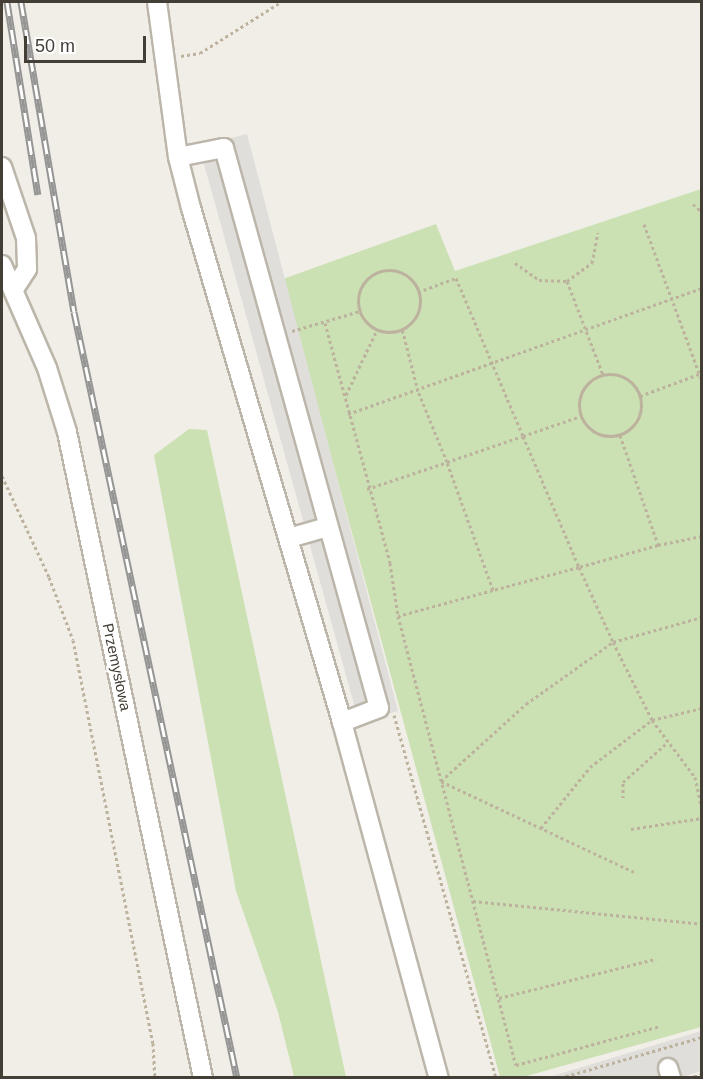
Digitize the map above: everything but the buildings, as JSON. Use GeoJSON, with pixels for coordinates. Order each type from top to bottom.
{"type":"FeatureCollection","features":[{"type":"Feature","properties":{"kind":"street"},"geometry":{"type":"LineString","coordinates":[[157,2],[178,157],[342,722],[439,1077]]}},
{"type":"Feature","properties":{"kind":"street"},"geometry":{"type":"LineString","coordinates":[[178,157],[224,148],[379,708],[342,722]]}},
{"type":"Feature","properties":{"kind":"street"},"geometry":{"type":"LineString","coordinates":[[2,167],[26,238],[27,269],[14,289]]}},
{"type":"Feature","properties":{"kind":"street","name":"Przemysłowa"},"geometry":{"type":"LineString","coordinates":[[2,265],[47,368],[67,432],[203,1077]]}},
{"type":"Feature","properties":{"kind":"street"},"geometry":{"type":"LineString","coordinates":[[289,538],[327,526]]}},
{"type":"Feature","properties":{"kind":"path"},"geometry":{"type":"LineString","coordinates":[[164,58],[200,53],[281,2]]}},
{"type":"Feature","properties":{"kind":"path"},"geometry":{"type":"LineString","coordinates":[[693,204],[702,212]]}},
{"type":"Feature","properties":{"kind":"path"},"geometry":{"type":"LineString","coordinates":[[644,224],[702,381]]}},
{"type":"Feature","properties":{"kind":"path"},"geometry":{"type":"LineString","coordinates":[[515,263],[539,280],[567,280],[592,263],[598,233]]}},
{"type":"Feature","properties":{"kind":"path"},"geometry":{"type":"LineString","coordinates":[[379,271],[403,273],[418,291],[417,313],[402,328],[377,330],[360,311],[361,287],[379,271]]}},
{"type":"Feature","properties":{"kind":"path"},"geometry":{"type":"LineString","coordinates":[[418,291],[456,278],[613,642],[652,720],[695,777],[702,811]]}},
{"type":"Feature","properties":{"kind":"path"},"geometry":{"type":"LineString","coordinates":[[567,280],[603,375]]}},
{"type":"Feature","properties":{"kind":"path"},"geometry":{"type":"LineString","coordinates":[[348,414],[494,365],[702,288]]}},
{"type":"Feature","properties":{"kind":"path"},"geometry":{"type":"LineString","coordinates":[[275,336],[360,311]]}},
{"type":"Feature","properties":{"kind":"path"},"geometry":{"type":"LineString","coordinates":[[325,322],[367,489],[390,563],[398,616],[516,1065],[661,1026]]}},
{"type":"Feature","properties":{"kind":"path"},"geometry":{"type":"LineString","coordinates":[[402,328],[418,391],[447,462],[493,590]]}},
{"type":"Feature","properties":{"kind":"path"},"geometry":{"type":"LineString","coordinates":[[345,397],[377,330]]}},
{"type":"Feature","properties":{"kind":"path"},"geometry":{"type":"LineString","coordinates":[[640,396],[700,374]]}},
{"type":"Feature","properties":{"kind":"path"},"geometry":{"type":"LineString","coordinates":[[603,375],[626,378],[640,396],[640,415],[620,435],[593,431],[581,416],[581,396],[586,386],[603,375]]}},
{"type":"Feature","properties":{"kind":"path"},"geometry":{"type":"LineString","coordinates":[[367,489],[581,416]]}},
{"type":"Feature","properties":{"kind":"path"},"geometry":{"type":"LineString","coordinates":[[620,435],[658,545]]}},
{"type":"Feature","properties":{"kind":"path"},"geometry":{"type":"LineString","coordinates":[[2,476],[49,577],[73,640],[153,1043],[155,1077]]}},
{"type":"Feature","properties":{"kind":"path"},"geometry":{"type":"LineString","coordinates":[[398,616],[658,545],[702,536]]}},
{"type":"Feature","properties":{"kind":"path"},"geometry":{"type":"LineString","coordinates":[[441,781],[526,704],[613,642],[702,617]]}},
{"type":"Feature","properties":{"kind":"path"},"geometry":{"type":"LineString","coordinates":[[379,708],[394,716],[496,1077]]}},
{"type":"Feature","properties":{"kind":"path"},"geometry":{"type":"LineString","coordinates":[[541,828],[590,768],[652,720],[702,708]]}},
{"type":"Feature","properties":{"kind":"path"},"geometry":{"type":"LineString","coordinates":[[623,798],[623,782],[668,742]]}},
{"type":"Feature","properties":{"kind":"path"},"geometry":{"type":"LineString","coordinates":[[441,781],[634,872]]}},
{"type":"Feature","properties":{"kind":"path"},"geometry":{"type":"LineString","coordinates":[[631,829],[702,818]]}},
{"type":"Feature","properties":{"kind":"path"},"geometry":{"type":"LineString","coordinates":[[473,901],[702,924]]}},
{"type":"Feature","properties":{"kind":"path"},"geometry":{"type":"LineString","coordinates":[[499,998],[656,958]]}},
{"type":"Feature","properties":{"kind":"path"},"geometry":{"type":"LineString","coordinates":[[560,1077],[702,1037]]}},
{"type":"Feature","properties":{"kind":"path"},"geometry":{"type":"LineString","coordinates":[[688,1077],[702,1074]]}},
{"type":"Feature","properties":{"kind":"green space"},"geometry":{"type":"Polygon","coordinates":[[[701,189],[701,1027],[523,1077],[500,1077],[283,279],[436,224],[455,271],[701,189]]]}},
{"type":"Feature","properties":{"kind":"green space"},"geometry":{"type":"Polygon","coordinates":[[[189,429],[207,430],[346,1077],[294,1077],[278,1012],[236,891],[154,455],[189,429]]]}},
{"type":"Feature","properties":{"kind":"shaded area"},"geometry":{"type":"Polygon","coordinates":[[[247,134],[398,711],[359,722],[199,146],[247,134]]]}},
{"type":"Feature","properties":{"kind":"shaded area"},"geometry":{"type":"Polygon","coordinates":[[[701,1031],[701,1071],[679,1078],[546,1078],[701,1031]]]}},
{"type":"Feature","properties":{"kind":"railway"},"geometry":{"type":"LineString","coordinates":[[7,2],[38,195]]}},
{"type":"Feature","properties":{"kind":"railway"},"geometry":{"type":"LineString","coordinates":[[21,2],[74,312],[237,1078]]}}]}
